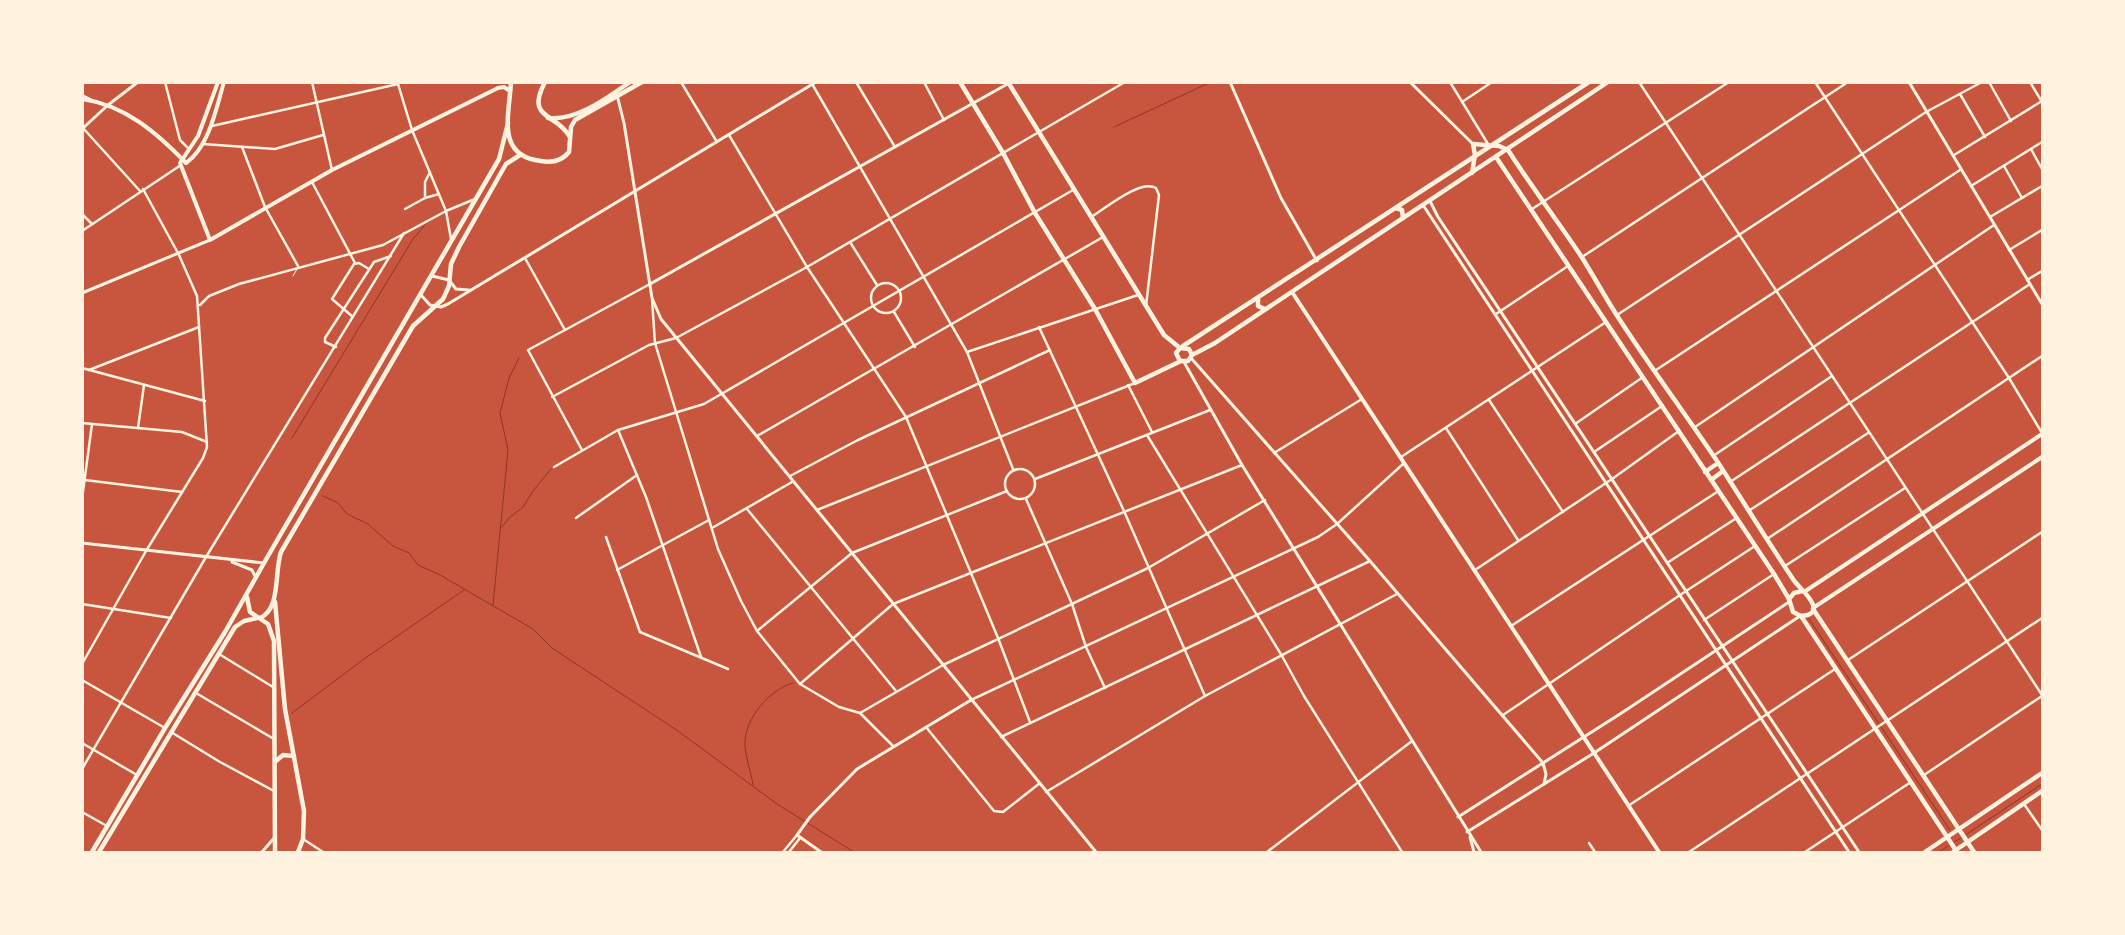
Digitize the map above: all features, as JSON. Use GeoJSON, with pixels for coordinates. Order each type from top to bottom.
{"type":"FeatureCollection","features":[{"type":"Feature","properties":{"kind":"main road"},"geometry":{"type":"LineString","coordinates":[[180,163],[202,126],[218,82]]}},
{"type":"Feature","properties":{"kind":"main road"},"geometry":{"type":"LineString","coordinates":[[180,163],[186,163],[197,154],[203,144],[224,82]]}},
{"type":"Feature","properties":{"kind":"main road"},"geometry":{"type":"LineString","coordinates":[[92,852],[164,728],[246,596],[499,159],[508,123],[511,82]]}},
{"type":"Feature","properties":{"kind":"main road"},"geometry":{"type":"LineString","coordinates":[[545,82],[537,100],[540,109],[548,118],[562,127],[570,138]]}},
{"type":"Feature","properties":{"kind":"main road"},"geometry":{"type":"LineString","coordinates":[[508,123],[512,146],[520,155],[542,161],[560,160],[569,152],[571,127],[575,120],[616,94],[630,82]]}},
{"type":"Feature","properties":{"kind":"main road"},"geometry":{"type":"LineString","coordinates":[[548,118],[568,117],[642,82]]}},
{"type":"Feature","properties":{"kind":"main road"},"geometry":{"type":"LineString","coordinates":[[960,82],[1003,153],[1035,213],[1095,309],[1135,383],[1182,362],[1266,309],[1608,82]]}},
{"type":"Feature","properties":{"kind":"main road"},"geometry":{"type":"LineString","coordinates":[[1182,362],[1176,354],[1181,347],[1317,261],[1588,82]]}},
{"type":"Feature","properties":{"kind":"main road"},"geometry":{"type":"LineString","coordinates":[[1009,83],[1073,190],[1164,335],[1181,347],[1190,349],[1191,356]]}},
{"type":"Feature","properties":{"kind":"main road"},"geometry":{"type":"LineString","coordinates":[[82,97],[108,105],[131,117],[151,131],[180,163],[210,240],[311,181],[412,130],[498,88],[504,86],[510,91]]}},
{"type":"Feature","properties":{"kind":"main road"},"geometry":{"type":"LineString","coordinates":[[1504,136],[1499,146],[1498,156],[1500,162],[1679,431],[1717,492],[1774,574],[1789,600],[1793,612],[1800,616],[1948,838],[1955,852],[2042,791]]}},
{"type":"Feature","properties":{"kind":"main road"},"geometry":{"type":"LineString","coordinates":[[1472,173],[1475,155],[1473,144],[1499,146],[1508,150],[1582,257],[1617,315],[1750,510],[1785,566],[1812,600],[1813,608],[1847,661],[1974,852]]}},
{"type":"Feature","properties":{"kind":"main road"},"geometry":{"type":"LineString","coordinates":[[298,852],[303,839],[304,811],[285,709],[275,599],[276,570],[281,552],[413,326],[435,307],[446,294],[451,264],[506,164],[511,159],[520,155]]}},
{"type":"Feature","properties":{"kind":"main road"},"geometry":{"type":"LineString","coordinates":[[1396,208],[1402,210],[1403,218]]}},
{"type":"Feature","properties":{"kind":"main road"},"geometry":{"type":"LineString","coordinates":[[1292,292],[1509,627],[1548,683],[1658,852]]}},
{"type":"Feature","properties":{"kind":"main road"},"geometry":{"type":"LineString","coordinates":[[1258,299],[1258,306],[1266,309]]}},
{"type":"Feature","properties":{"kind":"main road"},"geometry":{"type":"LineString","coordinates":[[1789,600],[1794,593],[1803,591],[2042,434]]}},
{"type":"Feature","properties":{"kind":"main road"},"geometry":{"type":"LineString","coordinates":[[1800,616],[1810,613],[1813,608],[2042,457]]}},
{"type":"Feature","properties":{"kind":"main road"},"geometry":{"type":"LineString","coordinates":[[1705,472],[1718,463]]}},
{"type":"Feature","properties":{"kind":"main road"},"geometry":{"type":"LineString","coordinates":[[1711,480],[1723,471]]}},
{"type":"Feature","properties":{"kind":"main road"},"geometry":{"type":"LineString","coordinates":[[246,596],[248,608],[270,628],[274,641],[275,852]]}},
{"type":"Feature","properties":{"kind":"main road"},"geometry":{"type":"LineString","coordinates":[[99,852],[235,627],[244,621],[258,618],[270,611],[275,599]]}},
{"type":"Feature","properties":{"kind":"main road"},"geometry":{"type":"LineString","coordinates":[[275,762],[283,756],[294,756]]}},
{"type":"Feature","properties":{"kind":"main road"},"geometry":{"type":"LineString","coordinates":[[1926,852],[2042,774]]}},
{"type":"Feature","properties":{"kind":"street"},"geometry":{"type":"LineString","coordinates":[[82,664],[146,551],[203,458],[207,442],[198,296],[179,255],[142,190],[83,129],[108,105],[138,82]]}},
{"type":"Feature","properties":{"kind":"street"},"geometry":{"type":"LineString","coordinates":[[165,82],[180,140],[189,150]]}},
{"type":"Feature","properties":{"kind":"street"},"geometry":{"type":"LineString","coordinates":[[312,82],[315,104],[332,170]]}},
{"type":"Feature","properties":{"kind":"street"},"geometry":{"type":"LineString","coordinates":[[681,82],[716,142]]}},
{"type":"Feature","properties":{"kind":"street"},"geometry":{"type":"LineString","coordinates":[[420,295],[427,304],[435,307],[448,304],[816,82]]}},
{"type":"Feature","properties":{"kind":"street"},"geometry":{"type":"LineString","coordinates":[[856,82],[895,147]]}},
{"type":"Feature","properties":{"kind":"street"},"geometry":{"type":"LineString","coordinates":[[924,82],[944,120]]}},
{"type":"Feature","properties":{"kind":"street"},"geometry":{"type":"LineString","coordinates":[[552,397],[655,343],[676,338],[807,267],[1125,82]]}},
{"type":"Feature","properties":{"kind":"street"},"geometry":{"type":"LineString","coordinates":[[1230,82],[1281,198],[1317,261]]}},
{"type":"Feature","properties":{"kind":"street"},"geometry":{"type":"LineString","coordinates":[[1410,82],[1473,144]]}},
{"type":"Feature","properties":{"kind":"street"},"geometry":{"type":"LineString","coordinates":[[1450,82],[1489,146]]}},
{"type":"Feature","properties":{"kind":"street"},"geometry":{"type":"LineString","coordinates":[[1462,102],[1492,82]]}},
{"type":"Feature","properties":{"kind":"street"},"geometry":{"type":"LineString","coordinates":[[1639,82],[1850,402],[1868,433],[1888,460],[2008,641],[2042,696],[1923,776]]}},
{"type":"Feature","properties":{"kind":"street"},"geometry":{"type":"LineString","coordinates":[[1532,209],[1729,82]]}},
{"type":"Feature","properties":{"kind":"street"},"geometry":{"type":"LineString","coordinates":[[1815,82],[2009,378],[2042,434]]}},
{"type":"Feature","properties":{"kind":"street"},"geometry":{"type":"LineString","coordinates":[[1582,257],[1848,82]]}},
{"type":"Feature","properties":{"kind":"street"},"geometry":{"type":"LineString","coordinates":[[1909,82],[2042,304]]}},
{"type":"Feature","properties":{"kind":"street"},"geometry":{"type":"LineString","coordinates":[[1617,315],[1926,112],[1982,82]]}},
{"type":"Feature","properties":{"kind":"street"},"geometry":{"type":"LineString","coordinates":[[1989,82],[2011,121]]}},
{"type":"Feature","properties":{"kind":"street"},"geometry":{"type":"LineString","coordinates":[[1952,156],[2042,102],[2030,82]]}},
{"type":"Feature","properties":{"kind":"street"},"geometry":{"type":"LineString","coordinates":[[209,126],[315,104],[398,83],[412,130],[446,211],[452,240]]}},
{"type":"Feature","properties":{"kind":"street"},"geometry":{"type":"LineString","coordinates":[[582,450],[528,350],[650,284],[1009,83]]}},
{"type":"Feature","properties":{"kind":"street"},"geometry":{"type":"LineString","coordinates":[[811,84],[967,352],[1014,470]]}},
{"type":"Feature","properties":{"kind":"street"},"geometry":{"type":"LineString","coordinates":[[616,94],[624,123],[650,284],[655,343],[725,567],[757,631],[800,684],[839,707],[860,713],[894,746]]}},
{"type":"Feature","properties":{"kind":"street"},"geometry":{"type":"LineString","coordinates":[[1960,94],[1985,137]]}},
{"type":"Feature","properties":{"kind":"street"},"geometry":{"type":"LineString","coordinates":[[729,135],[807,267],[906,417],[945,515],[998,638],[1030,722]]}},
{"type":"Feature","properties":{"kind":"street"},"geometry":{"type":"LineString","coordinates":[[203,144],[275,149],[323,136]]}},
{"type":"Feature","properties":{"kind":"street"},"geometry":{"type":"LineString","coordinates":[[1971,186],[2042,142]]}},
{"type":"Feature","properties":{"kind":"street"},"geometry":{"type":"LineString","coordinates":[[242,147],[265,207],[298,266]]}},
{"type":"Feature","properties":{"kind":"street"},"geometry":{"type":"LineString","coordinates":[[2031,149],[2042,169]]}},
{"type":"Feature","properties":{"kind":"street"},"geometry":{"type":"LineString","coordinates":[[82,231],[180,163]]}},
{"type":"Feature","properties":{"kind":"street"},"geometry":{"type":"LineString","coordinates":[[2004,166],[2022,198]]}},
{"type":"Feature","properties":{"kind":"street"},"geometry":{"type":"LineString","coordinates":[[1656,370],[1960,170]]}},
{"type":"Feature","properties":{"kind":"street"},"geometry":{"type":"LineString","coordinates":[[425,198],[426,182],[430,171]]}},
{"type":"Feature","properties":{"kind":"street"},"geometry":{"type":"LineString","coordinates":[[311,181],[352,254],[355,263],[369,269]]}},
{"type":"Feature","properties":{"kind":"street"},"geometry":{"type":"LineString","coordinates":[[1091,217],[1138,188],[1149,185],[1156,188],[1159,196],[1146,307]]}},
{"type":"Feature","properties":{"kind":"street"},"geometry":{"type":"LineString","coordinates":[[1990,217],[2042,186]]}},
{"type":"Feature","properties":{"kind":"street"},"geometry":{"type":"LineString","coordinates":[[554,467],[618,430],[695,408],[872,306],[900,292],[1073,190]]}},
{"type":"Feature","properties":{"kind":"street"},"geometry":{"type":"LineString","coordinates":[[405,209],[425,198],[439,194]]}},
{"type":"Feature","properties":{"kind":"street"},"geometry":{"type":"LineString","coordinates":[[200,306],[209,296],[298,266],[352,254],[383,244],[446,211],[476,198]]}},
{"type":"Feature","properties":{"kind":"street"},"geometry":{"type":"LineString","coordinates":[[1430,201],[1438,217],[1501,311],[1534,369],[1606,483],[1849,852]]}},
{"type":"Feature","properties":{"kind":"street"},"geometry":{"type":"LineString","coordinates":[[1423,205],[1534,369],[1575,424],[1858,852]]}},
{"type":"Feature","properties":{"kind":"street"},"geometry":{"type":"LineString","coordinates":[[82,214],[92,224]]}},
{"type":"Feature","properties":{"kind":"street"},"geometry":{"type":"LineString","coordinates":[[1694,428],[1994,225]]}},
{"type":"Feature","properties":{"kind":"street"},"geometry":{"type":"LineString","coordinates":[[2009,250],[2042,231]]}},
{"type":"Feature","properties":{"kind":"street"},"geometry":{"type":"LineString","coordinates":[[82,769],[206,557],[404,233]]}},
{"type":"Feature","properties":{"kind":"street"},"geometry":{"type":"LineString","coordinates":[[756,437],[915,347],[951,324],[1102,237]]}},
{"type":"Feature","properties":{"kind":"street"},"geometry":{"type":"LineString","coordinates":[[82,292],[179,255],[210,240]]}},
{"type":"Feature","properties":{"kind":"street"},"geometry":{"type":"LineString","coordinates":[[850,242],[878,285]]}},
{"type":"Feature","properties":{"kind":"street"},"geometry":{"type":"LineString","coordinates":[[336,347],[325,340],[343,309],[369,269],[380,258],[391,256]]}},
{"type":"Feature","properties":{"kind":"street"},"geometry":{"type":"LineString","coordinates":[[524,257],[565,330]]}},
{"type":"Feature","properties":{"kind":"street"},"geometry":{"type":"LineString","coordinates":[[380,258],[386,264]]}},
{"type":"Feature","properties":{"kind":"street"},"geometry":{"type":"LineString","coordinates":[[1461,262],[1466,259]]}},
{"type":"Feature","properties":{"kind":"street"},"geometry":{"type":"LineString","coordinates":[[353,317],[332,299],[355,263]]}},
{"type":"Feature","properties":{"kind":"street"},"geometry":{"type":"LineString","coordinates":[[1496,314],[1569,266]]}},
{"type":"Feature","properties":{"kind":"street"},"geometry":{"type":"LineString","coordinates":[[2027,280],[2042,271]]}},
{"type":"Feature","properties":{"kind":"street"},"geometry":{"type":"LineString","coordinates":[[432,276],[449,280],[456,289],[470,290]]}},
{"type":"Feature","properties":{"kind":"street"},"geometry":{"type":"LineString","coordinates":[[882,283],[893,284],[900,292],[902,301],[894,312],[885,314],[872,306],[870,297],[878,285],[882,283]]}},
{"type":"Feature","properties":{"kind":"street"},"geometry":{"type":"LineString","coordinates":[[1730,482],[2030,284]]}},
{"type":"Feature","properties":{"kind":"street"},"geometry":{"type":"LineString","coordinates":[[967,352],[1138,295]]}},
{"type":"Feature","properties":{"kind":"street"},"geometry":{"type":"LineString","coordinates":[[652,298],[661,319],[676,338],[1096,852]]}},
{"type":"Feature","properties":{"kind":"street"},"geometry":{"type":"LineString","coordinates":[[894,312],[915,347]]}},
{"type":"Feature","properties":{"kind":"street"},"geometry":{"type":"LineString","coordinates":[[1399,458],[1606,322]]}},
{"type":"Feature","properties":{"kind":"street"},"geometry":{"type":"LineString","coordinates":[[89,370],[199,327]]}},
{"type":"Feature","properties":{"kind":"street"},"geometry":{"type":"LineString","coordinates":[[1040,328],[1124,511],[1204,696]]}},
{"type":"Feature","properties":{"kind":"street"},"geometry":{"type":"LineString","coordinates":[[789,477],[858,440],[1050,350]]}},
{"type":"Feature","properties":{"kind":"street"},"geometry":{"type":"LineString","coordinates":[[1191,356],[1543,763],[1546,774],[1544,784]]}},
{"type":"Feature","properties":{"kind":"street"},"geometry":{"type":"LineString","coordinates":[[1768,540],[1826,499],[1888,460],[2042,356]]}},
{"type":"Feature","properties":{"kind":"street"},"geometry":{"type":"LineString","coordinates":[[1182,362],[1242,465],[1318,586],[1478,852]]}},
{"type":"Feature","properties":{"kind":"street"},"geometry":{"type":"LineString","coordinates":[[99,366],[99,372]]}},
{"type":"Feature","properties":{"kind":"street"},"geometry":{"type":"LineString","coordinates":[[82,368],[205,401]]}},
{"type":"Feature","properties":{"kind":"street"},"geometry":{"type":"LineString","coordinates":[[1713,456],[1832,376]]}},
{"type":"Feature","properties":{"kind":"street"},"geometry":{"type":"LineString","coordinates":[[1575,424],[1643,377]]}},
{"type":"Feature","properties":{"kind":"street"},"geometry":{"type":"LineString","coordinates":[[816,510],[1135,383]]}},
{"type":"Feature","properties":{"kind":"street"},"geometry":{"type":"LineString","coordinates":[[138,428],[144,385]]}},
{"type":"Feature","properties":{"kind":"street"},"geometry":{"type":"LineString","coordinates":[[1128,385],[1152,432]]}},
{"type":"Feature","properties":{"kind":"street"},"geometry":{"type":"LineString","coordinates":[[1274,453],[1362,399]]}},
{"type":"Feature","properties":{"kind":"street"},"geometry":{"type":"LineString","coordinates":[[1490,400],[1563,512]]}},
{"type":"Feature","properties":{"kind":"street"},"geometry":{"type":"LineString","coordinates":[[1593,452],[1662,406]]}},
{"type":"Feature","properties":{"kind":"street"},"geometry":{"type":"LineString","coordinates":[[1035,479],[1210,410]]}},
{"type":"Feature","properties":{"kind":"street"},"geometry":{"type":"LineString","coordinates":[[82,423],[182,432],[207,442]]}},
{"type":"Feature","properties":{"kind":"street"},"geometry":{"type":"LineString","coordinates":[[82,499],[92,424]]}},
{"type":"Feature","properties":{"kind":"street"},"geometry":{"type":"LineString","coordinates":[[1446,428],[1518,541]]}},
{"type":"Feature","properties":{"kind":"street"},"geometry":{"type":"LineString","coordinates":[[618,430],[637,475],[701,657]]}},
{"type":"Feature","properties":{"kind":"street"},"geometry":{"type":"LineString","coordinates":[[1474,571],[1612,480],[1679,431]]}},
{"type":"Feature","properties":{"kind":"street"},"geometry":{"type":"LineString","coordinates":[[1750,510],[1868,433]]}},
{"type":"Feature","properties":{"kind":"street"},"geometry":{"type":"LineString","coordinates":[[1147,435],[1282,656],[1304,696],[1402,852]]}},
{"type":"Feature","properties":{"kind":"street"},"geometry":{"type":"LineString","coordinates":[[789,852],[810,818],[844,780],[894,746],[972,700],[1318,537],[1337,524],[1403,464]]}},
{"type":"Feature","properties":{"kind":"street"},"geometry":{"type":"LineString","coordinates":[[800,684],[854,640],[893,604],[1242,465]]}},
{"type":"Feature","properties":{"kind":"street"},"geometry":{"type":"LineString","coordinates":[[1014,470],[1025,470],[1035,479],[1033,493],[1026,498],[1014,498],[1007,491],[1006,478],[1014,470]]}},
{"type":"Feature","properties":{"kind":"street"},"geometry":{"type":"LineString","coordinates":[[576,518],[637,475]]}},
{"type":"Feature","properties":{"kind":"street"},"geometry":{"type":"LineString","coordinates":[[85,480],[182,492]]}},
{"type":"Feature","properties":{"kind":"street"},"geometry":{"type":"LineString","coordinates":[[712,528],[792,482]]}},
{"type":"Feature","properties":{"kind":"street"},"geometry":{"type":"LineString","coordinates":[[1785,566],[1906,488]]}},
{"type":"Feature","properties":{"kind":"street"},"geometry":{"type":"LineString","coordinates":[[757,631],[852,553],[1007,491]]}},
{"type":"Feature","properties":{"kind":"street"},"geometry":{"type":"LineString","coordinates":[[1509,627],[1717,492]]}},
{"type":"Feature","properties":{"kind":"street"},"geometry":{"type":"LineString","coordinates":[[1026,498],[1072,604],[1086,647],[1104,688]]}},
{"type":"Feature","properties":{"kind":"street"},"geometry":{"type":"LineString","coordinates":[[860,713],[943,665],[1148,568],[1265,500]]}},
{"type":"Feature","properties":{"kind":"street"},"geometry":{"type":"LineString","coordinates":[[747,509],[896,692]]}},
{"type":"Feature","properties":{"kind":"street"},"geometry":{"type":"LineString","coordinates":[[1667,563],[1735,519]]}},
{"type":"Feature","properties":{"kind":"street"},"geometry":{"type":"LineString","coordinates":[[617,570],[709,520]]}},
{"type":"Feature","properties":{"kind":"street"},"geometry":{"type":"LineString","coordinates":[[1847,661],[2042,532]]}},
{"type":"Feature","properties":{"kind":"street"},"geometry":{"type":"LineString","coordinates":[[606,537],[640,632],[728,669]]}},
{"type":"Feature","properties":{"kind":"street"},"geometry":{"type":"LineString","coordinates":[[82,543],[264,563]]}},
{"type":"Feature","properties":{"kind":"street"},"geometry":{"type":"LineString","coordinates":[[1503,715],[1680,594],[1755,546]]}},
{"type":"Feature","properties":{"kind":"street"},"geometry":{"type":"LineString","coordinates":[[227,560],[252,570],[256,578]]}},
{"type":"Feature","properties":{"kind":"street"},"geometry":{"type":"LineString","coordinates":[[1001,737],[1370,561]]}},
{"type":"Feature","properties":{"kind":"street"},"geometry":{"type":"LineString","coordinates":[[1704,620],[1774,574]]}},
{"type":"Feature","properties":{"kind":"street"},"geometry":{"type":"LineString","coordinates":[[1046,792],[1204,696],[1397,594]]}},
{"type":"Feature","properties":{"kind":"street"},"geometry":{"type":"LineString","coordinates":[[1458,817],[1789,600]]}},
{"type":"Feature","properties":{"kind":"street"},"geometry":{"type":"LineString","coordinates":[[82,604],[171,618]]}},
{"type":"Feature","properties":{"kind":"street"},"geometry":{"type":"LineString","coordinates":[[1467,832],[1594,753],[1800,616]]}},
{"type":"Feature","properties":{"kind":"street"},"geometry":{"type":"LineString","coordinates":[[1689,852],[2042,618]]}},
{"type":"Feature","properties":{"kind":"street"},"geometry":{"type":"LineString","coordinates":[[219,654],[275,688]]}},
{"type":"Feature","properties":{"kind":"street"},"geometry":{"type":"LineString","coordinates":[[1628,806],[1835,669]]}},
{"type":"Feature","properties":{"kind":"street"},"geometry":{"type":"LineString","coordinates":[[82,680],[164,728]]}},
{"type":"Feature","properties":{"kind":"street"},"geometry":{"type":"LineString","coordinates":[[196,693],[275,739]]}},
{"type":"Feature","properties":{"kind":"street"},"geometry":{"type":"LineString","coordinates":[[926,727],[994,812],[1000,813],[1040,783]]}},
{"type":"Feature","properties":{"kind":"street"},"geometry":{"type":"LineString","coordinates":[[171,732],[220,762],[275,791]]}},
{"type":"Feature","properties":{"kind":"street"},"geometry":{"type":"LineString","coordinates":[[1266,852],[1412,741]]}},
{"type":"Feature","properties":{"kind":"street"},"geometry":{"type":"LineString","coordinates":[[82,744],[137,775]]}},
{"type":"Feature","properties":{"kind":"street"},"geometry":{"type":"LineString","coordinates":[[1804,852],[1911,782]]}},
{"type":"Feature","properties":{"kind":"street"},"geometry":{"type":"LineString","coordinates":[[2024,804],[2042,830]]}},
{"type":"Feature","properties":{"kind":"street"},"geometry":{"type":"LineString","coordinates":[[82,812],[107,826]]}},
{"type":"Feature","properties":{"kind":"street"},"geometry":{"type":"LineString","coordinates":[[783,852],[799,835]]}},
{"type":"Feature","properties":{"kind":"street"},"geometry":{"type":"LineString","coordinates":[[799,835],[821,852]]}},
{"type":"Feature","properties":{"kind":"street"},"geometry":{"type":"LineString","coordinates":[[1470,836],[1478,852]]}},
{"type":"Feature","properties":{"kind":"street"},"geometry":{"type":"LineString","coordinates":[[262,852],[275,837]]}},
{"type":"Feature","properties":{"kind":"street"},"geometry":{"type":"LineString","coordinates":[[303,839],[323,852]]}},
{"type":"Feature","properties":{"kind":"street"},"geometry":{"type":"LineString","coordinates":[[1589,843],[1595,852]]}},
{"type":"Feature","properties":{"kind":"lane"},"geometry":{"type":"LineString","coordinates":[[292,276],[298,266]]}},
{"type":"Feature","properties":{"kind":"waterway"},"geometry":{"type":"LineString","coordinates":[[1114,127],[1211,82]]}},
{"type":"Feature","properties":{"kind":"waterway"},"geometry":{"type":"LineString","coordinates":[[292,438],[413,239],[425,225]]}},
{"type":"Feature","properties":{"kind":"waterway"},"geometry":{"type":"LineString","coordinates":[[493,605],[508,450],[500,413],[509,378],[519,358]]}},
{"type":"Feature","properties":{"kind":"waterway"},"geometry":{"type":"LineString","coordinates":[[502,527],[509,518],[523,507],[551,469]]}},
{"type":"Feature","properties":{"kind":"waterway"},"geometry":{"type":"LineString","coordinates":[[323,496],[338,503],[347,514],[368,524],[393,546],[409,553],[418,565],[440,575],[533,629],[552,648],[678,731],[777,804],[854,852]]}},
{"type":"Feature","properties":{"kind":"waterway"},"geometry":{"type":"LineString","coordinates":[[292,713],[364,659],[464,590]]}},
{"type":"Feature","properties":{"kind":"waterway"},"geometry":{"type":"LineString","coordinates":[[1809,619],[1950,830]]}},
{"type":"Feature","properties":{"kind":"waterway"},"geometry":{"type":"LineString","coordinates":[[753,785],[745,748],[749,724],[760,706],[768,698],[784,686],[793,683]]}},
{"type":"Feature","properties":{"kind":"waterway"},"geometry":{"type":"LineString","coordinates":[[1967,834],[2042,784]]}},
{"type":"Feature","properties":{"kind":"waterway"},"geometry":{"type":"LineString","coordinates":[[1954,842],[1961,838]]}},
{"type":"Feature","properties":{"kind":"waterway"},"geometry":{"type":"LineString","coordinates":[[1939,852],[1948,846]]}}]}
